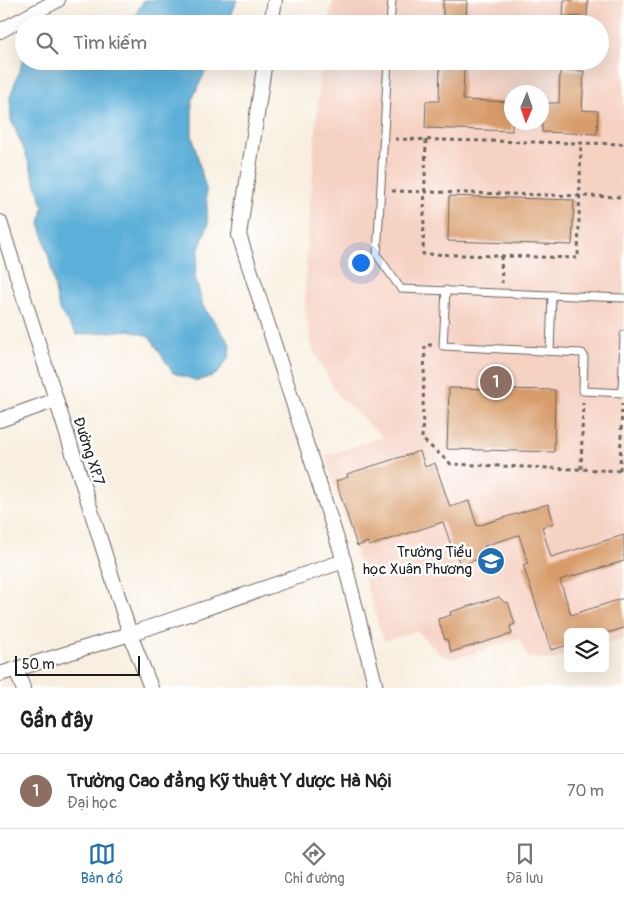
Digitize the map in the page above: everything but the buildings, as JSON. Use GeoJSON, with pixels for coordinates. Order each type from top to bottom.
{"type":"FeatureCollection","features":[{"type":"Feature","properties":{"kind":"street"},"geometry":{"type":"LineString","coordinates":[[30,15],[58,0]]}},
{"type":"Feature","properties":{"kind":"street"},"geometry":{"type":"LineString","coordinates":[[272,15],[275,0]]}},
{"type":"Feature","properties":{"kind":"street"},"geometry":{"type":"LineString","coordinates":[[0,31],[15,23]]}},
{"type":"Feature","properties":{"kind":"street"},"geometry":{"type":"LineString","coordinates":[[264,70],[239,235],[344,561],[376,688]]}},
{"type":"Feature","properties":{"kind":"street","name":"Đường XP.7"},"geometry":{"type":"LineString","coordinates":[[0,222],[130,634],[151,688]]}},
{"type":"Feature","properties":{"kind":"street"},"geometry":{"type":"LineString","coordinates":[[0,420],[56,400]]}},
{"type":"Feature","properties":{"kind":"street"},"geometry":{"type":"LineString","coordinates":[[0,674],[130,634],[344,561]]}},
{"type":"Feature","properties":{"kind":"street"},"geometry":{"type":"LineString","coordinates":[[16,669],[23,688]]}},
{"type":"Feature","properties":{"kind":"lane"},"geometry":{"type":"LineString","coordinates":[[391,15],[392,0]]}},
{"type":"Feature","properties":{"kind":"lane"},"geometry":{"type":"LineString","coordinates":[[388,70],[377,255],[401,288],[624,298]]}},
{"type":"Feature","properties":{"kind":"lane"},"geometry":{"type":"LineString","coordinates":[[446,290],[443,346],[582,353],[584,356],[583,391],[623,393],[624,335]]}},
{"type":"Feature","properties":{"kind":"lane"},"geometry":{"type":"LineString","coordinates":[[550,351],[552,295]]}},
{"type":"Feature","properties":{"kind":"path"},"geometry":{"type":"LineString","coordinates":[[384,139],[624,144]]}},
{"type":"Feature","properties":{"kind":"path"},"geometry":{"type":"LineString","coordinates":[[426,140],[423,254],[578,258],[581,143]]}},
{"type":"Feature","properties":{"kind":"path"},"geometry":{"type":"LineString","coordinates":[[381,190],[624,197]]}},
{"type":"Feature","properties":{"kind":"path"},"geometry":{"type":"LineString","coordinates":[[501,256],[502,293]]}},
{"type":"Feature","properties":{"kind":"path"},"geometry":{"type":"LineString","coordinates":[[443,346],[425,345],[422,439],[451,464],[622,470],[623,393]]}},
{"type":"Feature","properties":{"kind":"path"},"geometry":{"type":"LineString","coordinates":[[581,469],[583,391]]}},
{"type":"Feature","properties":{"kind":"shaded area"},"geometry":{"type":"Polygon","coordinates":[[[334,0],[624,0],[624,638],[609,643],[609,628],[564,628],[564,656],[552,660],[528,657],[519,638],[469,655],[451,658],[440,654],[417,631],[384,641],[325,456],[383,437],[338,395],[313,351],[305,312],[306,261],[320,70],[609,70],[609,15],[330,15],[334,0]]]}},
{"type":"Feature","properties":{"kind":"water"},"geometry":{"type":"Polygon","coordinates":[[[144,0],[237,0],[231,15],[135,15],[144,0]]]}},
{"type":"Feature","properties":{"kind":"water"},"geometry":{"type":"Polygon","coordinates":[[[19,70],[206,70],[192,100],[192,135],[206,190],[208,225],[199,249],[195,276],[203,306],[230,344],[229,357],[217,374],[198,381],[173,373],[150,337],[129,330],[77,335],[59,310],[50,262],[40,224],[43,206],[25,152],[11,120],[10,97],[19,70]]]}},
{"type":"Feature","properties":{"kind":"place","name":"Trường Cao đẳng Kỹ thuật Y dược Hà Nội"},"geometry":{"type":"Point","coordinates":[496,382]}},
{"type":"Feature","properties":{"kind":"place","name":"Trường Tiểu học Xuân Phương"},"geometry":{"type":"Point","coordinates":[491,561]}}]}
